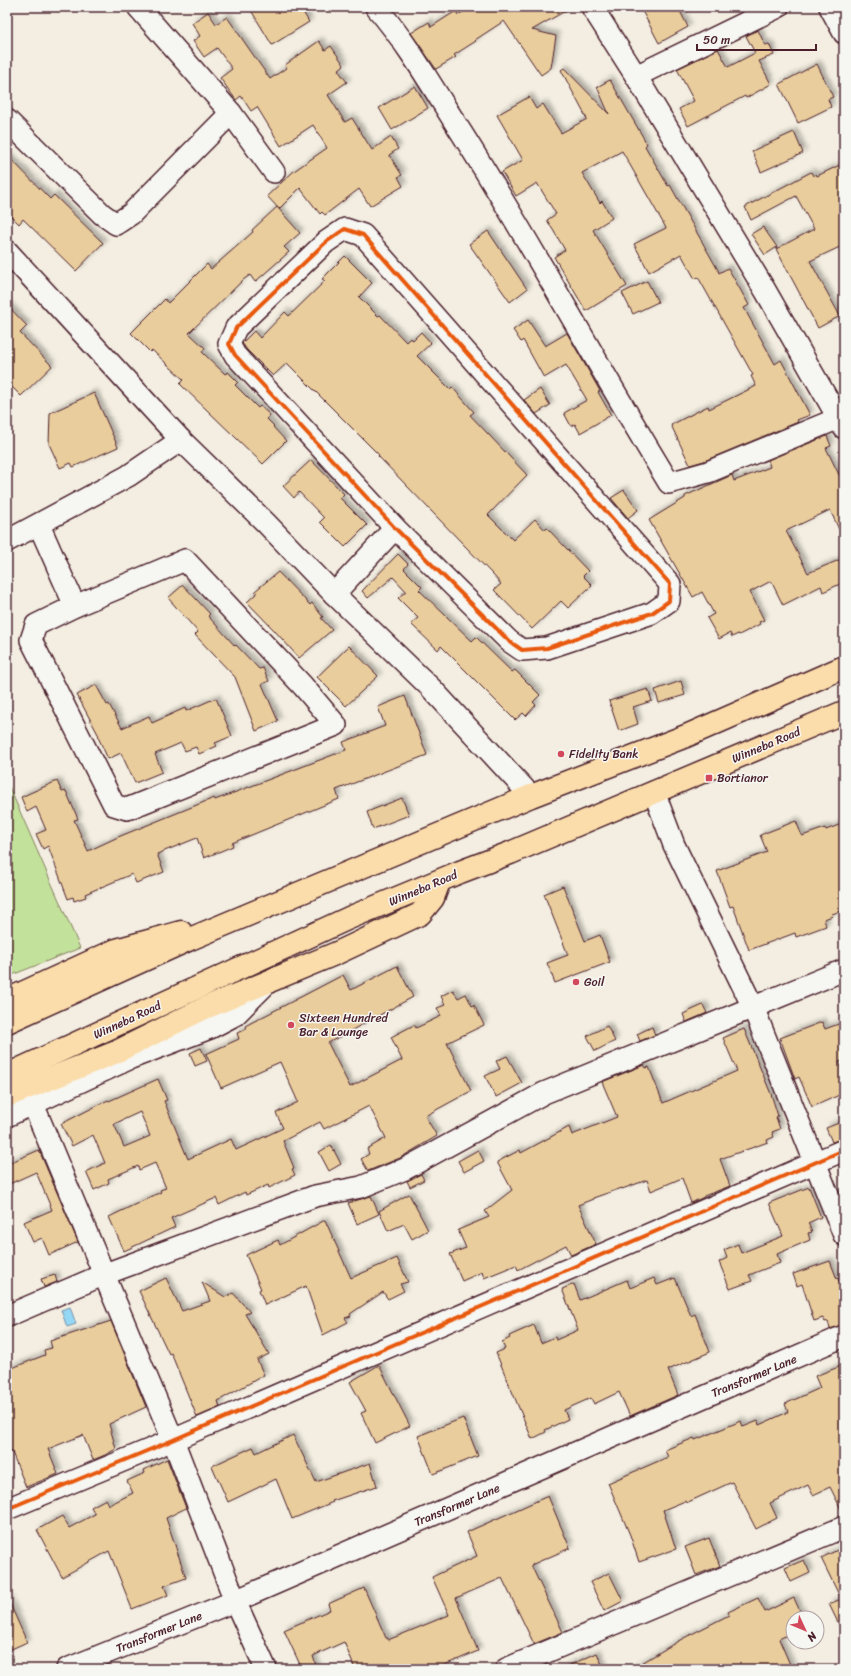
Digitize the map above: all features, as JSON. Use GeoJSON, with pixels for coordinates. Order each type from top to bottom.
{"type":"FeatureCollection","features":[{"type":"Feature","properties":{"kind":"highway"},"geometry":{"type":"LineString","coordinates":[[7,1022],[183,942],[532,796],[686,736],[844,667]]}},
{"type":"Feature","properties":{"kind":"highway","name":"Winneba Road"},"geometry":{"type":"LineString","coordinates":[[7,1075],[349,918],[439,882],[844,712]]}},
{"type":"Feature","properties":{"kind":"highway"},"geometry":{"type":"LineString","coordinates":[[7,1096],[114,1053],[205,1008],[267,983],[420,914],[433,898],[439,882]]}},
{"type":"Feature","properties":{"kind":"highway"},"geometry":{"type":"LineString","coordinates":[[7,1000],[116,950],[270,906]]}},
{"type":"Feature","properties":{"kind":"street"},"geometry":{"type":"LineString","coordinates":[[138,7],[231,113],[274,172]]}},
{"type":"Feature","properties":{"kind":"street"},"geometry":{"type":"LineString","coordinates":[[376,7],[392,25],[487,173],[618,400],[669,483],[708,472],[842,421],[636,76],[592,7]]}},
{"type":"Feature","properties":{"kind":"street"},"geometry":{"type":"LineString","coordinates":[[636,76],[778,7]]}},
{"type":"Feature","properties":{"kind":"street"},"geometry":{"type":"LineString","coordinates":[[830,7],[844,33]]}},
{"type":"Feature","properties":{"kind":"street"},"geometry":{"type":"LineString","coordinates":[[7,120],[102,214],[116,224],[131,214],[231,113]]}},
{"type":"Feature","properties":{"kind":"street"},"geometry":{"type":"LineString","coordinates":[[345,229],[363,235],[670,584],[669,600],[652,613],[547,648],[522,650],[509,641],[395,528],[235,355],[229,344],[236,328],[326,242],[345,229]]}},
{"type":"Feature","properties":{"kind":"street"},"geometry":{"type":"LineString","coordinates":[[10,260],[181,440],[266,523],[334,594],[431,688],[532,796]]}},
{"type":"Feature","properties":{"kind":"street"},"geometry":{"type":"LineString","coordinates":[[7,541],[128,476],[181,440]]}},
{"type":"Feature","properties":{"kind":"street"},"geometry":{"type":"LineString","coordinates":[[39,525],[75,606]]}},
{"type":"Feature","properties":{"kind":"street"},"geometry":{"type":"LineString","coordinates":[[334,594],[395,528]]}},
{"type":"Feature","properties":{"kind":"street"},"geometry":{"type":"LineString","coordinates":[[185,560],[303,686],[336,725],[127,809],[114,805],[30,640],[36,625],[75,606],[185,560]]}},
{"type":"Feature","properties":{"kind":"street"},"geometry":{"type":"LineString","coordinates":[[654,792],[674,845],[753,1008],[844,1235]]}},
{"type":"Feature","properties":{"kind":"street"},"geometry":{"type":"LineString","coordinates":[[7,1316],[104,1274],[315,1196],[361,1187],[406,1169],[544,1093],[844,970]]}},
{"type":"Feature","properties":{"kind":"street"},"geometry":{"type":"LineString","coordinates":[[7,1116],[131,1058],[210,1028],[235,1015],[267,983]]}},
{"type":"Feature","properties":{"kind":"street"},"geometry":{"type":"LineString","coordinates":[[33,1104],[173,1440],[235,1601],[266,1669]]}},
{"type":"Feature","properties":{"kind":"street"},"geometry":{"type":"LineString","coordinates":[[7,1509],[173,1440],[844,1150]]}},
{"type":"Feature","properties":{"kind":"street","name":"Transformer Lane"},"geometry":{"type":"LineString","coordinates":[[67,1669],[235,1601],[844,1336]]}},
{"type":"Feature","properties":{"kind":"street"},"geometry":{"type":"LineString","coordinates":[[506,1669],[844,1527]]}},
{"type":"Feature","properties":{"kind":"green space"},"geometry":{"type":"Polygon","coordinates":[[[7,782],[80,948],[7,977],[7,782]]]}},
{"type":"Feature","properties":{"kind":"water"},"geometry":{"type":"Polygon","coordinates":[[[70,1307],[76,1324],[67,1327],[61,1310],[70,1307]]]}},
{"type":"Feature","properties":{"kind":"building"},"geometry":{"type":"Polygon","coordinates":[[[249,7],[300,7],[309,22],[272,45],[249,7]]]}},
{"type":"Feature","properties":{"kind":"building"},"geometry":{"type":"Polygon","coordinates":[[[470,7],[572,7],[532,30],[556,36],[551,68],[541,75],[504,21],[454,55],[456,57],[436,69],[411,33],[429,22],[431,27],[456,11],[458,15],[470,7]]]}},
{"type":"Feature","properties":{"kind":"building"},"geometry":{"type":"Polygon","coordinates":[[[640,7],[678,7],[688,27],[659,43],[640,7]]]}},
{"type":"Feature","properties":{"kind":"building"},"geometry":{"type":"Polygon","coordinates":[[[208,12],[216,24],[227,17],[270,79],[286,68],[285,65],[319,41],[325,50],[331,46],[344,65],[338,70],[347,82],[328,95],[345,122],[352,118],[372,150],[391,137],[398,149],[389,155],[402,175],[398,177],[403,186],[370,206],[359,189],[325,215],[322,212],[320,214],[300,188],[279,209],[267,196],[294,171],[327,148],[313,125],[281,146],[257,107],[251,111],[241,96],[236,100],[220,78],[232,69],[217,48],[204,57],[193,41],[200,36],[192,23],[208,12]]]}},
{"type":"Feature","properties":{"kind":"building"},"geometry":{"type":"Polygon","coordinates":[[[758,30],[765,45],[769,44],[774,55],[759,61],[771,84],[746,98],[745,96],[688,126],[679,109],[694,101],[677,69],[718,49],[728,67],[755,53],[746,36],[758,30]]]}},
{"type":"Feature","properties":{"kind":"building"},"geometry":{"type":"Polygon","coordinates":[[[817,64],[833,97],[828,99],[831,107],[798,123],[779,84],[817,64]]]}},
{"type":"Feature","properties":{"kind":"building"},"geometry":{"type":"Polygon","coordinates":[[[564,68],[609,114],[597,87],[610,80],[647,144],[645,146],[668,186],[670,185],[719,273],[728,268],[749,305],[744,308],[775,364],[781,360],[810,415],[797,420],[798,422],[704,461],[690,465],[671,425],[708,406],[709,409],[756,386],[751,376],[753,375],[698,277],[695,279],[681,254],[649,272],[634,244],[666,228],[622,151],[582,173],[600,203],[602,201],[612,218],[593,230],[627,286],[586,311],[554,257],[565,250],[547,220],[556,214],[537,183],[516,196],[502,172],[523,160],[497,115],[529,97],[536,109],[543,104],[561,133],[587,119],[561,70],[564,68]]]}},
{"type":"Feature","properties":{"kind":"building"},"geometry":{"type":"Polygon","coordinates":[[[415,86],[428,108],[392,130],[379,108],[415,86]]]}},
{"type":"Feature","properties":{"kind":"building"},"geometry":{"type":"Polygon","coordinates":[[[794,132],[803,153],[761,172],[752,151],[794,132]]]}},
{"type":"Feature","properties":{"kind":"building"},"geometry":{"type":"Polygon","coordinates":[[[7,155],[50,199],[54,195],[103,243],[76,271],[23,219],[19,224],[7,212],[7,155]]]}},
{"type":"Feature","properties":{"kind":"building"},"geometry":{"type":"Polygon","coordinates":[[[844,163],[844,245],[810,261],[840,316],[818,328],[776,249],[814,229],[796,196],[751,220],[745,207],[811,172],[813,176],[816,174],[817,176],[844,163]]]}},
{"type":"Feature","properties":{"kind":"building"},"geometry":{"type":"Polygon","coordinates":[[[277,207],[300,233],[284,247],[289,252],[255,282],[250,275],[243,280],[189,333],[205,348],[202,352],[225,374],[228,372],[238,382],[235,385],[258,408],[260,406],[270,415],[267,419],[286,441],[263,464],[180,384],[184,380],[152,350],[150,352],[131,333],[165,299],[168,303],[207,264],[211,269],[253,232],[252,230],[277,207]]]}},
{"type":"Feature","properties":{"kind":"building"},"geometry":{"type":"Polygon","coordinates":[[[763,227],[777,247],[765,255],[751,234],[763,227]]]}},
{"type":"Feature","properties":{"kind":"building"},"geometry":{"type":"Polygon","coordinates":[[[488,231],[527,289],[510,302],[469,244],[488,231]]]}},
{"type":"Feature","properties":{"kind":"building"},"geometry":{"type":"Polygon","coordinates":[[[345,256],[372,283],[359,297],[378,316],[380,315],[406,342],[410,338],[413,340],[421,332],[431,343],[417,356],[450,389],[452,387],[474,412],[470,415],[527,475],[488,515],[513,540],[535,519],[545,530],[547,528],[588,571],[583,576],[592,585],[568,608],[561,601],[532,629],[494,590],[501,584],[493,575],[378,456],[379,455],[287,363],[273,376],[242,343],[254,331],[260,338],[285,312],[289,316],[325,281],[322,279],[345,256]]]}},
{"type":"Feature","properties":{"kind":"building"},"geometry":{"type":"Polygon","coordinates":[[[647,281],[658,302],[633,314],[622,293],[647,281]]]}},
{"type":"Feature","properties":{"kind":"building"},"geometry":{"type":"Polygon","coordinates":[[[7,305],[27,326],[20,333],[52,366],[21,396],[7,382],[7,305]]]}},
{"type":"Feature","properties":{"kind":"building"},"geometry":{"type":"Polygon","coordinates":[[[528,320],[545,346],[567,333],[600,391],[598,392],[611,415],[580,433],[575,424],[571,426],[564,413],[587,400],[566,365],[544,378],[523,340],[521,342],[513,330],[528,320]]]}},
{"type":"Feature","properties":{"kind":"building"},"geometry":{"type":"Polygon","coordinates":[[[540,389],[550,405],[536,414],[524,400],[540,389]]]}},
{"type":"Feature","properties":{"kind":"building"},"geometry":{"type":"Polygon","coordinates":[[[94,393],[118,447],[73,467],[71,463],[60,468],[49,444],[50,413],[94,393]]]}},
{"type":"Feature","properties":{"kind":"building"},"geometry":{"type":"Polygon","coordinates":[[[827,436],[831,446],[826,448],[844,485],[844,540],[830,510],[786,531],[808,573],[844,558],[844,582],[823,592],[821,586],[783,605],[771,581],[750,592],[764,620],[759,622],[760,624],[739,635],[738,634],[732,637],[730,633],[719,639],[707,618],[714,614],[702,592],[693,597],[649,520],[685,498],[685,496],[732,475],[734,481],[770,467],[768,460],[827,436]]]}},
{"type":"Feature","properties":{"kind":"building"},"geometry":{"type":"Polygon","coordinates":[[[311,460],[344,494],[340,498],[367,525],[345,547],[320,522],[324,518],[299,492],[294,498],[283,486],[311,460]]]}},
{"type":"Feature","properties":{"kind":"building"},"geometry":{"type":"Polygon","coordinates":[[[624,490],[638,510],[628,518],[611,498],[624,490]]]}},
{"type":"Feature","properties":{"kind":"building"},"geometry":{"type":"Polygon","coordinates":[[[398,554],[408,564],[404,569],[422,587],[419,590],[472,641],[476,637],[512,672],[515,670],[540,695],[533,702],[536,705],[526,716],[523,713],[515,720],[441,646],[438,650],[411,624],[418,618],[398,598],[406,591],[393,577],[368,598],[362,591],[398,554]]]}},
{"type":"Feature","properties":{"kind":"building"},"geometry":{"type":"Polygon","coordinates":[[[278,572],[310,605],[312,603],[323,617],[321,618],[332,630],[299,658],[247,602],[257,593],[255,591],[278,572]]]}},
{"type":"Feature","properties":{"kind":"building"},"geometry":{"type":"Polygon","coordinates":[[[183,585],[210,614],[208,616],[235,646],[236,645],[259,669],[263,668],[269,681],[262,684],[278,721],[256,731],[235,677],[195,635],[198,632],[168,598],[183,585]]]}},
{"type":"Feature","properties":{"kind":"building"},"geometry":{"type":"Polygon","coordinates":[[[349,646],[378,676],[346,706],[317,677],[349,646]]]}},
{"type":"Feature","properties":{"kind":"building"},"geometry":{"type":"Polygon","coordinates":[[[681,681],[685,695],[659,703],[655,690],[681,681]]]}},
{"type":"Feature","properties":{"kind":"building"},"geometry":{"type":"Polygon","coordinates":[[[96,685],[107,705],[109,704],[122,728],[149,716],[152,723],[185,708],[186,711],[216,698],[232,736],[215,743],[217,746],[199,754],[196,747],[185,751],[181,743],[155,754],[162,772],[135,783],[121,753],[108,759],[98,737],[99,736],[77,695],[96,685]]]}},
{"type":"Feature","properties":{"kind":"building"},"geometry":{"type":"Polygon","coordinates":[[[648,689],[652,701],[633,707],[638,724],[619,731],[609,701],[648,689]]]}},
{"type":"Feature","properties":{"kind":"building"},"geometry":{"type":"Polygon","coordinates":[[[405,696],[427,755],[336,790],[339,799],[232,843],[233,846],[204,858],[197,838],[157,854],[164,872],[136,883],[132,874],[85,894],[86,897],[74,901],[73,897],[68,899],[48,846],[43,849],[36,834],[46,830],[36,807],[27,812],[21,797],[57,781],[62,792],[66,791],[78,819],[74,820],[88,851],[118,837],[214,798],[215,800],[346,750],[343,742],[385,726],[378,707],[405,696]]]}},
{"type":"Feature","properties":{"kind":"building"},"geometry":{"type":"Polygon","coordinates":[[[402,798],[409,815],[373,829],[367,812],[402,798]]]}},
{"type":"Feature","properties":{"kind":"building"},"geometry":{"type":"Polygon","coordinates":[[[796,821],[802,836],[825,828],[826,830],[844,823],[844,910],[832,914],[833,916],[824,919],[826,926],[796,937],[795,933],[749,950],[733,906],[730,907],[717,871],[767,852],[760,835],[796,821]]]}},
{"type":"Feature","properties":{"kind":"building"},"geometry":{"type":"Polygon","coordinates":[[[563,886],[585,941],[600,935],[610,962],[555,983],[547,963],[568,955],[544,894],[563,886]]]}},
{"type":"Feature","properties":{"kind":"building"},"geometry":{"type":"Polygon","coordinates":[[[397,966],[413,997],[328,1043],[350,1087],[402,1060],[391,1037],[414,1025],[416,1028],[441,1016],[437,1008],[445,1005],[441,996],[453,990],[458,998],[466,994],[472,1006],[474,1005],[484,1025],[447,1043],[471,1091],[425,1116],[437,1136],[400,1158],[368,1171],[361,1159],[369,1154],[367,1149],[386,1138],[369,1106],[324,1129],[320,1122],[283,1141],[294,1168],[292,1169],[295,1175],[269,1188],[268,1185],[246,1195],[245,1192],[219,1205],[216,1198],[171,1218],[175,1227],[124,1251],[109,1217],[161,1192],[160,1190],[166,1188],[155,1163],[139,1170],[138,1166],[108,1179],[109,1183],[94,1190],[86,1172],[105,1163],[93,1135],[72,1146],[61,1124],[108,1100],[109,1101],[158,1079],[167,1100],[164,1101],[188,1159],[231,1139],[236,1150],[283,1128],[276,1113],[298,1102],[280,1062],[221,1088],[206,1054],[239,1039],[237,1033],[246,1029],[245,1026],[343,975],[351,990],[397,966]],[[140,1112],[114,1124],[124,1147],[150,1136],[140,1112]]]}},
{"type":"Feature","properties":{"kind":"building"},"geometry":{"type":"Polygon","coordinates":[[[703,1005],[707,1013],[686,1022],[683,1014],[703,1005]]]}},
{"type":"Feature","properties":{"kind":"building"},"geometry":{"type":"Polygon","coordinates":[[[822,1022],[825,1029],[844,1022],[844,1060],[839,1062],[844,1075],[844,1093],[812,1107],[799,1077],[795,1079],[780,1038],[822,1022]]]}},
{"type":"Feature","properties":{"kind":"building"},"geometry":{"type":"Polygon","coordinates":[[[607,1026],[615,1041],[595,1051],[587,1036],[607,1026]]]}},
{"type":"Feature","properties":{"kind":"building"},"geometry":{"type":"Polygon","coordinates":[[[652,1027],[655,1035],[640,1041],[637,1034],[652,1027]]]}},
{"type":"Feature","properties":{"kind":"building"},"geometry":{"type":"Polygon","coordinates":[[[744,1029],[771,1094],[778,1116],[776,1117],[780,1129],[772,1132],[774,1137],[767,1140],[768,1142],[720,1159],[730,1186],[704,1196],[691,1203],[682,1178],[651,1191],[647,1180],[593,1198],[578,1205],[596,1244],[571,1255],[566,1245],[518,1270],[516,1265],[484,1278],[482,1272],[462,1281],[450,1254],[466,1248],[458,1230],[489,1217],[485,1211],[512,1190],[497,1162],[520,1150],[521,1153],[569,1127],[572,1135],[617,1117],[602,1082],[644,1065],[646,1068],[649,1067],[663,1103],[737,1071],[723,1038],[744,1029]]]}},
{"type":"Feature","properties":{"kind":"building"},"geometry":{"type":"Polygon","coordinates":[[[201,1048],[207,1061],[195,1066],[190,1053],[201,1048]]]}},
{"type":"Feature","properties":{"kind":"building"},"geometry":{"type":"Polygon","coordinates":[[[507,1056],[522,1083],[496,1097],[485,1076],[500,1069],[496,1061],[507,1056]]]}},
{"type":"Feature","properties":{"kind":"building"},"geometry":{"type":"Polygon","coordinates":[[[844,1121],[844,1138],[832,1142],[826,1128],[844,1121]]]}},
{"type":"Feature","properties":{"kind":"building"},"geometry":{"type":"Polygon","coordinates":[[[331,1145],[341,1164],[329,1171],[319,1152],[331,1145]]]}},
{"type":"Feature","properties":{"kind":"building"},"geometry":{"type":"Polygon","coordinates":[[[39,1150],[78,1242],[49,1255],[42,1238],[33,1242],[24,1222],[52,1210],[36,1172],[7,1185],[7,1164],[39,1150]]]}},
{"type":"Feature","properties":{"kind":"building"},"geometry":{"type":"Polygon","coordinates":[[[478,1150],[484,1161],[464,1172],[458,1161],[478,1150]]]}},
{"type":"Feature","properties":{"kind":"building"},"geometry":{"type":"Polygon","coordinates":[[[421,1174],[424,1180],[410,1187],[407,1181],[421,1174]]]}},
{"type":"Feature","properties":{"kind":"building"},"geometry":{"type":"Polygon","coordinates":[[[809,1187],[821,1217],[808,1223],[812,1232],[808,1233],[810,1240],[777,1254],[780,1263],[749,1275],[752,1281],[730,1289],[719,1262],[727,1258],[724,1250],[738,1244],[741,1253],[783,1236],[769,1203],[809,1187]]]}},
{"type":"Feature","properties":{"kind":"building"},"geometry":{"type":"Polygon","coordinates":[[[409,1194],[428,1230],[412,1239],[404,1224],[388,1231],[379,1211],[409,1194]]]}},
{"type":"Feature","properties":{"kind":"building"},"geometry":{"type":"Polygon","coordinates":[[[371,1196],[379,1214],[357,1224],[348,1203],[371,1196]]]}},
{"type":"Feature","properties":{"kind":"building"},"geometry":{"type":"Polygon","coordinates":[[[325,1220],[351,1278],[397,1258],[408,1282],[400,1284],[404,1291],[388,1299],[383,1292],[350,1314],[351,1316],[345,1318],[348,1322],[323,1335],[306,1286],[265,1305],[259,1290],[261,1289],[246,1255],[278,1240],[280,1245],[325,1220]]]}},
{"type":"Feature","properties":{"kind":"building"},"geometry":{"type":"Polygon","coordinates":[[[830,1261],[844,1295],[844,1324],[830,1329],[828,1321],[825,1322],[823,1318],[814,1321],[802,1284],[797,1286],[793,1274],[830,1261]]]}},
{"type":"Feature","properties":{"kind":"building"},"geometry":{"type":"Polygon","coordinates":[[[55,1275],[57,1282],[44,1287],[41,1279],[55,1275]]]}},
{"type":"Feature","properties":{"kind":"building"},"geometry":{"type":"Polygon","coordinates":[[[166,1278],[182,1311],[210,1301],[202,1282],[225,1297],[233,1293],[250,1312],[245,1314],[269,1354],[257,1360],[264,1375],[218,1401],[220,1407],[197,1417],[171,1353],[169,1354],[139,1291],[166,1278]]]}},
{"type":"Feature","properties":{"kind":"building"},"geometry":{"type":"Polygon","coordinates":[[[654,1278],[657,1285],[675,1278],[691,1316],[695,1314],[710,1352],[668,1370],[678,1395],[630,1416],[619,1392],[594,1404],[591,1398],[564,1410],[568,1419],[545,1430],[546,1432],[532,1439],[496,1353],[505,1349],[502,1342],[510,1338],[509,1336],[534,1325],[541,1343],[555,1337],[556,1340],[578,1330],[562,1289],[574,1284],[580,1300],[627,1280],[630,1288],[654,1278]]]}},
{"type":"Feature","properties":{"kind":"building"},"geometry":{"type":"Polygon","coordinates":[[[111,1321],[146,1407],[109,1424],[116,1449],[105,1455],[93,1460],[83,1435],[48,1449],[58,1474],[26,1487],[11,1450],[7,1452],[7,1370],[45,1355],[44,1350],[52,1348],[50,1341],[111,1321]]]}},
{"type":"Feature","properties":{"kind":"building"},"geometry":{"type":"Polygon","coordinates":[[[379,1365],[410,1426],[375,1443],[361,1413],[366,1411],[350,1382],[379,1365]]]}},
{"type":"Feature","properties":{"kind":"building"},"geometry":{"type":"Polygon","coordinates":[[[844,1365],[844,1515],[830,1487],[813,1495],[808,1485],[770,1503],[777,1518],[756,1529],[732,1482],[686,1503],[685,1501],[663,1510],[676,1549],[639,1562],[630,1535],[608,1483],[668,1457],[665,1450],[694,1438],[695,1440],[741,1421],[743,1427],[758,1421],[759,1425],[788,1412],[785,1404],[820,1388],[815,1376],[844,1365]]]}},
{"type":"Feature","properties":{"kind":"building"},"geometry":{"type":"Polygon","coordinates":[[[463,1418],[478,1456],[433,1474],[418,1436],[463,1418]]]}},
{"type":"Feature","properties":{"kind":"building"},"geometry":{"type":"Polygon","coordinates":[[[293,1435],[316,1482],[370,1463],[377,1486],[332,1501],[333,1502],[292,1519],[276,1479],[228,1502],[212,1466],[253,1447],[256,1453],[293,1435]]]}},
{"type":"Feature","properties":{"kind":"building"},"geometry":{"type":"Polygon","coordinates":[[[167,1459],[186,1508],[166,1518],[186,1578],[164,1586],[168,1595],[132,1609],[109,1551],[62,1577],[37,1530],[62,1516],[69,1528],[95,1514],[91,1507],[106,1499],[109,1505],[133,1493],[127,1481],[145,1473],[144,1470],[167,1459]]]}},
{"type":"Feature","properties":{"kind":"building"},"geometry":{"type":"Polygon","coordinates":[[[548,1496],[570,1548],[531,1565],[563,1632],[534,1644],[502,1578],[456,1598],[478,1651],[435,1669],[355,1669],[344,1642],[313,1656],[317,1669],[302,1669],[284,1630],[330,1610],[328,1604],[364,1588],[388,1640],[449,1615],[432,1577],[477,1556],[467,1532],[548,1496]]]}},
{"type":"Feature","properties":{"kind":"building"},"geometry":{"type":"Polygon","coordinates":[[[709,1538],[720,1566],[696,1575],[685,1547],[709,1538]]]}},
{"type":"Feature","properties":{"kind":"building"},"geometry":{"type":"Polygon","coordinates":[[[844,1547],[844,1635],[829,1604],[841,1599],[821,1558],[844,1547]]]}},
{"type":"Feature","properties":{"kind":"building"},"geometry":{"type":"Polygon","coordinates":[[[804,1560],[810,1573],[791,1582],[785,1568],[804,1560]]]}},
{"type":"Feature","properties":{"kind":"building"},"geometry":{"type":"Polygon","coordinates":[[[609,1573],[623,1601],[604,1611],[590,1582],[609,1573]]]}},
{"type":"Feature","properties":{"kind":"building"},"geometry":{"type":"Polygon","coordinates":[[[7,1597],[27,1642],[7,1651],[7,1597]]]}},
{"type":"Feature","properties":{"kind":"building"},"geometry":{"type":"Polygon","coordinates":[[[758,1598],[765,1612],[794,1598],[799,1610],[785,1610],[785,1636],[779,1639],[792,1669],[632,1669],[680,1640],[729,1615],[728,1612],[758,1598]]]}},
{"type":"Feature","properties":{"kind":"building"},"geometry":{"type":"Polygon","coordinates":[[[597,1653],[604,1669],[561,1669],[597,1653]]]}},
{"type":"Feature","properties":{"kind":"cycle path"},"geometry":{"type":"LineString","coordinates":[[345,229],[363,235],[670,584],[669,601],[652,613],[547,648],[522,650],[509,641],[395,528],[235,355],[229,344],[236,328],[326,242],[345,229]]}},
{"type":"Feature","properties":{"kind":"cycle path"},"geometry":{"type":"LineString","coordinates":[[7,1509],[173,1440],[844,1150]]}},
{"type":"Feature","properties":{"kind":"place","name":"Fidelity Bank"},"geometry":{"type":"Point","coordinates":[561,754]}},
{"type":"Feature","properties":{"kind":"place","name":"Bortianor"},"geometry":{"type":"Point","coordinates":[709,778]}},
{"type":"Feature","properties":{"kind":"place","name":"Goil"},"geometry":{"type":"Point","coordinates":[576,982]}},
{"type":"Feature","properties":{"kind":"place","name":"Sixteen Hundred Bar & Lounge"},"geometry":{"type":"Point","coordinates":[291,1025]}}]}
